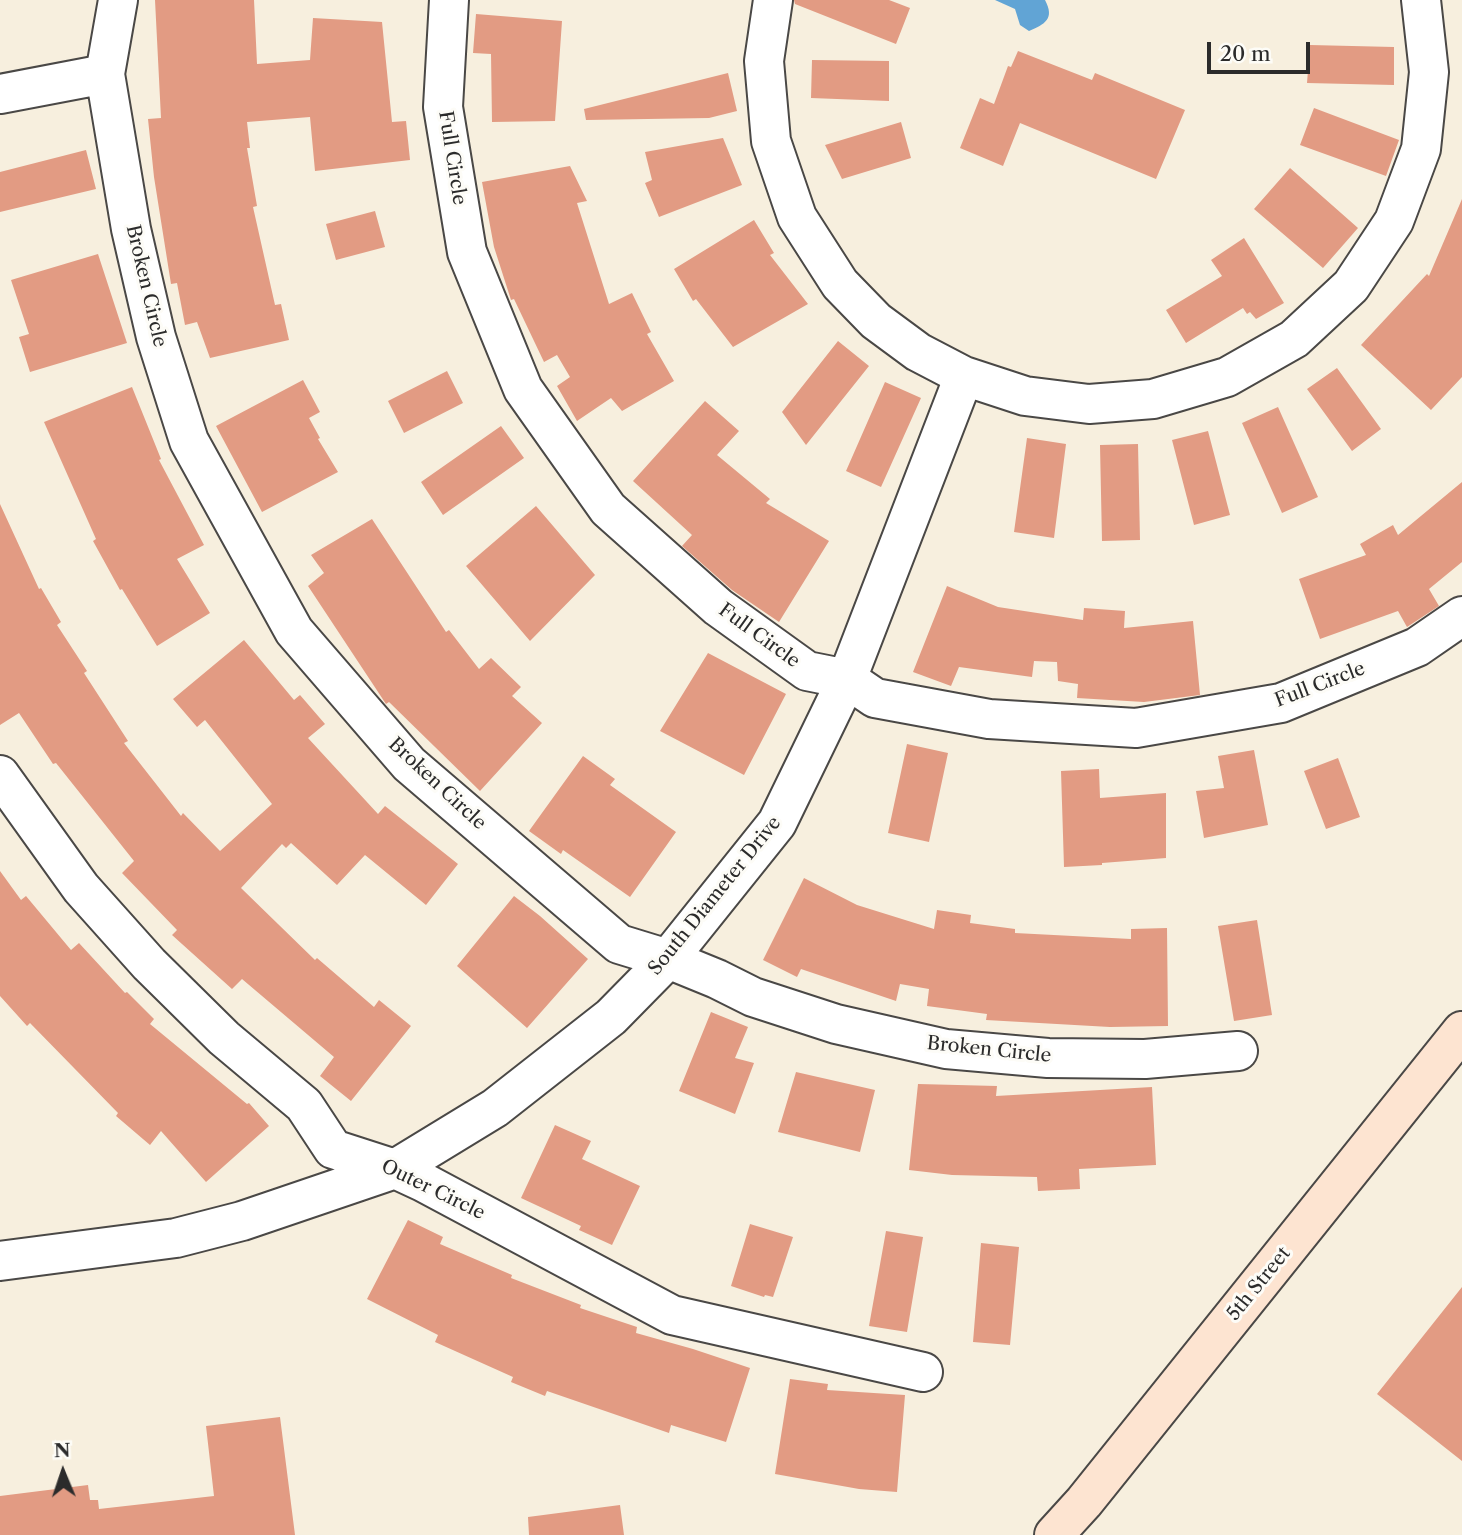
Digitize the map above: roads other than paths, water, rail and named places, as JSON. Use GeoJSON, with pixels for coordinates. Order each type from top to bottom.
{"type":"FeatureCollection","features":[{"type":"Feature","properties":{"kind":"main road","name":"5th Street"},"geometry":{"type":"LineString","coordinates":[[1055,1535],[1457,1045]]}},
{"type":"Feature","properties":{"kind":"street","name":"Broken Circle"},"geometry":{"type":"LineString","coordinates":[[118,0],[105,74],[131,229],[156,337],[188,441],[294,631],[409,764],[619,944],[717,979],[753,997],[836,1024],[946,1049],[1048,1058],[1145,1059],[1238,1051]]}},
{"type":"Feature","properties":{"kind":"street","name":"Full Circle"},"geometry":{"type":"LineString","coordinates":[[449,0],[443,107],[467,252],[523,389],[608,509],[718,607],[807,671],[847,678],[875,698],[989,719],[1136,728],[1281,703],[1417,647],[1462,616]]}},
{"type":"Feature","properties":{"kind":"street"},"geometry":{"type":"LineString","coordinates":[[773,0],[764,61],[771,141],[797,217],[840,284],[876,321],[918,352],[964,376],[1025,396],[1089,404],[1153,399],[1227,377],[1294,339],[1351,286],[1394,221],[1421,149],[1429,72],[1421,0]]}},
{"type":"Feature","properties":{"kind":"street"},"geometry":{"type":"LineString","coordinates":[[0,94],[105,74]]}},
{"type":"Feature","properties":{"kind":"street","name":"South Diameter Drive"},"geometry":{"type":"LineString","coordinates":[[0,1261],[176,1238],[242,1222],[395,1169],[495,1108],[611,1017],[668,960],[777,823],[847,678],[964,376]]}},
{"type":"Feature","properties":{"kind":"street","name":"Outer Circle"},"geometry":{"type":"LineString","coordinates":[[0,775],[81,888],[149,964],[224,1038],[304,1105],[333,1149],[395,1169],[423,1182],[672,1315],[923,1372]]}},
{"type":"Feature","properties":{"kind":"water"},"geometry":{"type":"Polygon","coordinates":[[[995,0],[1045,0],[1049,16],[1044,23],[1029,31],[1020,25],[1015,9],[995,0]]]}}]}
